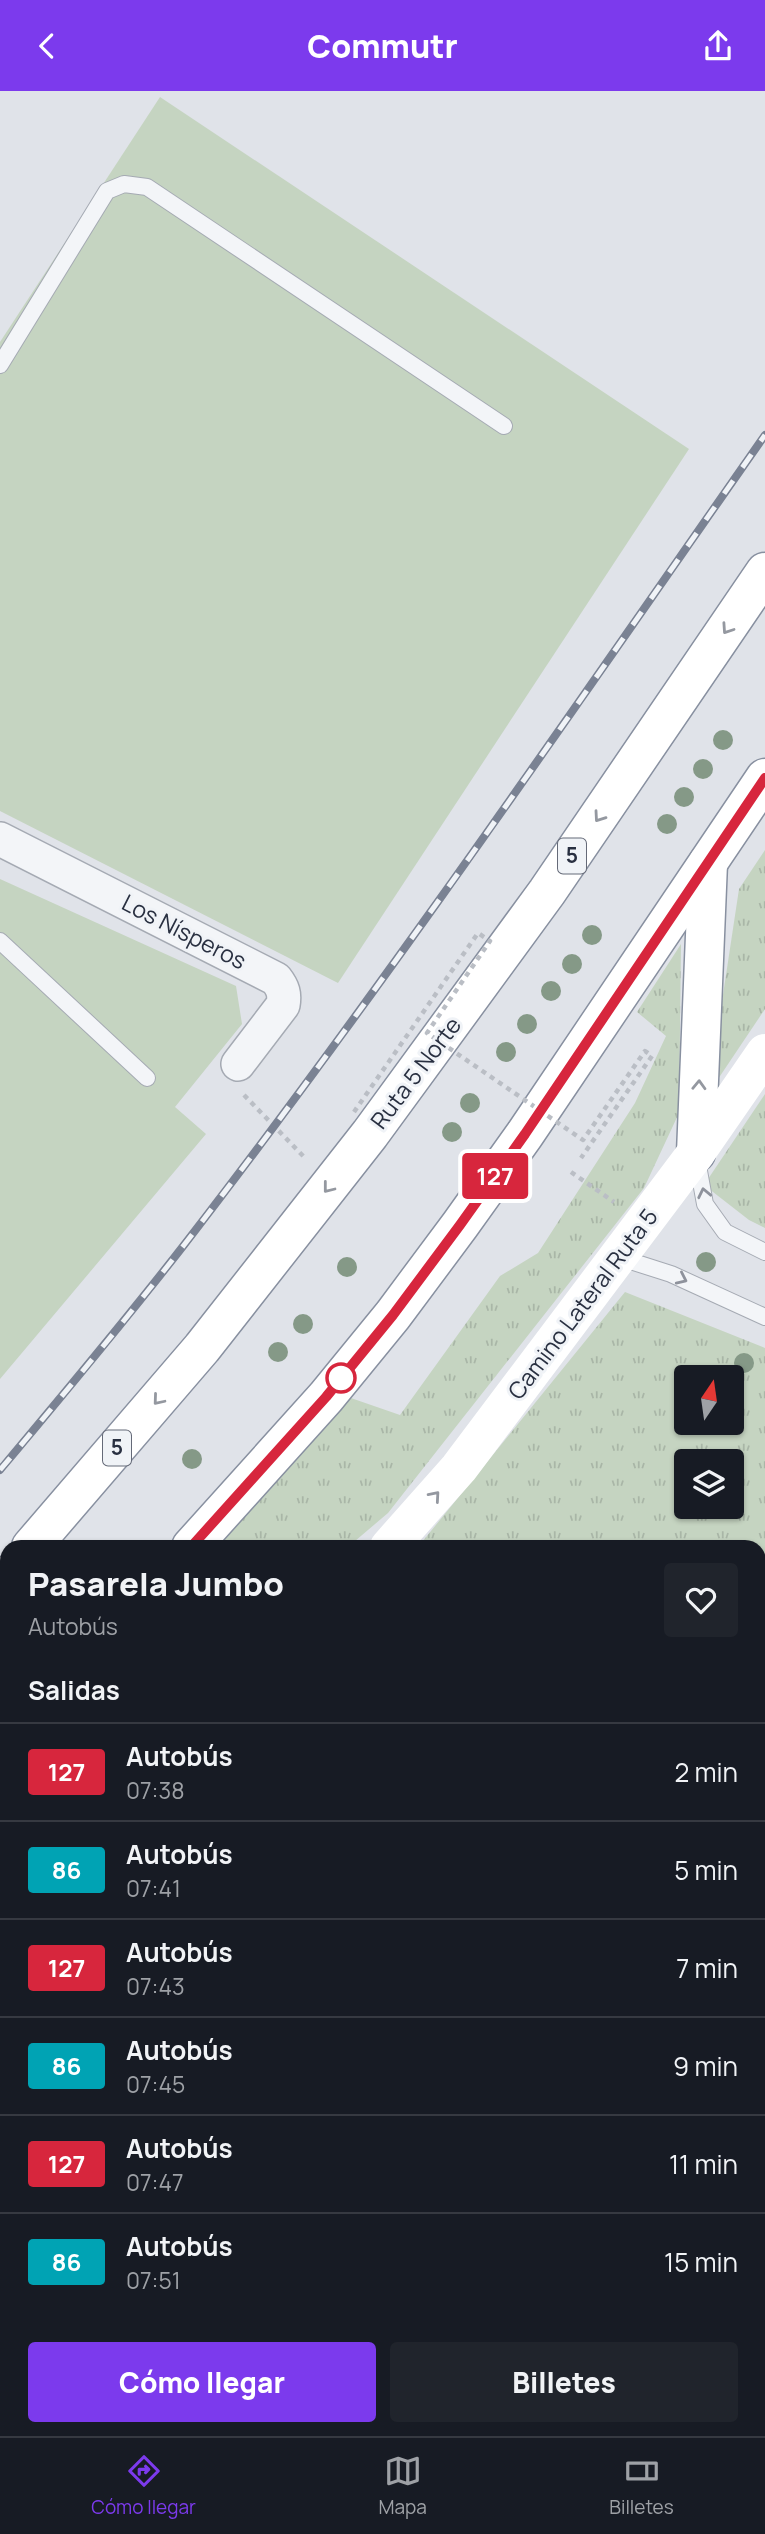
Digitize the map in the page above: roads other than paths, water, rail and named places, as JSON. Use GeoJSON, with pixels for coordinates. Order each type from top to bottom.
{"type":"FeatureCollection","features":[{"type":"Feature","properties":{"kind":"main road","name":"Ruta 5 Norte"},"geometry":{"type":"LineString","coordinates":[[37,1540],[202,1348],[370,1134],[547,892],[765,572]]}},
{"type":"Feature","properties":{"kind":"main road"},"geometry":{"type":"LineString","coordinates":[[197,1540],[326,1397],[427,1270],[525,1134],[765,778]]}},
{"type":"Feature","properties":{"kind":"main road"},"geometry":{"type":"LineString","coordinates":[[696,1153],[708,863]]}},
{"type":"Feature","properties":{"kind":"main road","name":"Camino Lateral Ruta 5"},"geometry":{"type":"LineString","coordinates":[[395,1540],[459,1468],[696,1153],[765,1053]]}},
{"type":"Feature","properties":{"kind":"street","name":"Los Nísperos"},"geometry":{"type":"LineString","coordinates":[[0,839],[276,979],[285,995],[283,1005],[238,1064]]}},
{"type":"Feature","properties":{"kind":"lane"},"geometry":{"type":"LineString","coordinates":[[0,365],[107,191],[124,184],[147,187],[504,426]]}},
{"type":"Feature","properties":{"kind":"lane"},"geometry":{"type":"LineString","coordinates":[[0,941],[147,1077]]}},
{"type":"Feature","properties":{"kind":"lane"},"geometry":{"type":"LineString","coordinates":[[696,1153],[705,1203],[725,1232],[765,1252]]}},
{"type":"Feature","properties":{"kind":"lane"},"geometry":{"type":"LineString","coordinates":[[618,1257],[671,1274],[765,1317]]}},
{"type":"Feature","properties":{"kind":"railway"},"geometry":{"type":"LineString","coordinates":[[0,1470],[162,1273],[334,1046],[765,435]]}}]}
